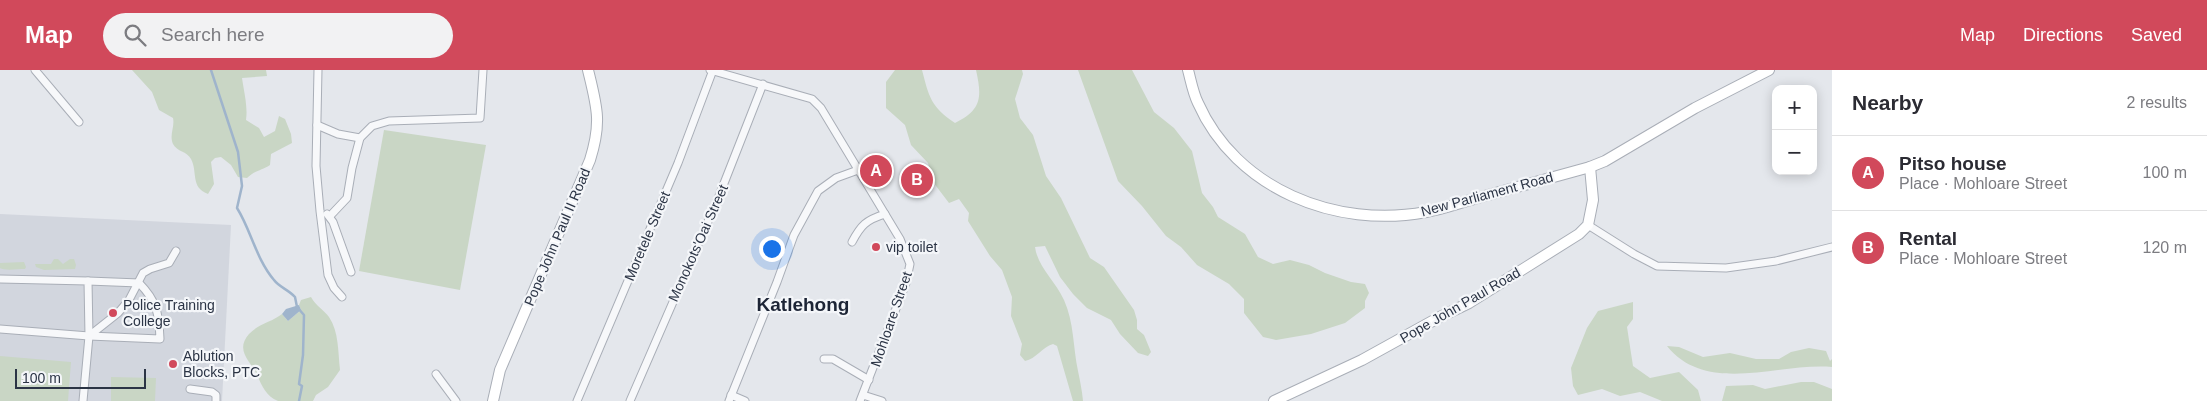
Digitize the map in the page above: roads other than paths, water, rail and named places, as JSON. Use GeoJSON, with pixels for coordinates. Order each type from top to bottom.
{"type":"FeatureCollection","features":[{"type":"Feature","properties":{"kind":"main road","name":"Pope John Paul II Road"},"geometry":{"type":"LineString","coordinates":[[493,401],[500,370],[590,160],[596,141],[598,117],[588,70]]}},
{"type":"Feature","properties":{"kind":"main road","name":"New Parliament Road"},"geometry":{"type":"LineString","coordinates":[[1188,70],[1202,112],[1238,161],[1261,179],[1283,191],[1338,212],[1366,216],[1425,212],[1590,167],[1605,161],[1703,104],[1769,70]]}},
{"type":"Feature","properties":{"kind":"main road"},"geometry":{"type":"LineString","coordinates":[[1588,225],[1592,200],[1590,167]]}},
{"type":"Feature","properties":{"kind":"main road","name":"Pope John Paul Road"},"geometry":{"type":"LineString","coordinates":[[1274,401],[1362,360],[1469,303],[1579,234],[1588,225]]}},
{"type":"Feature","properties":{"kind":"street"},"geometry":{"type":"LineString","coordinates":[[35,70],[79,122]]}},
{"type":"Feature","properties":{"kind":"street"},"geometry":{"type":"LineString","coordinates":[[318,70],[316,166],[320,211],[328,275],[334,288],[342,297]]}},
{"type":"Feature","properties":{"kind":"street"},"geometry":{"type":"LineString","coordinates":[[330,216],[347,198],[360,138],[372,126],[389,120],[480,118],[484,70]]}},
{"type":"Feature","properties":{"kind":"street","name":"Mohloare Street"},"geometry":{"type":"LineString","coordinates":[[712,70],[812,99],[821,108],[900,239],[910,264],[900,299],[862,398]]}},
{"type":"Feature","properties":{"kind":"street","name":"Moretele Street"},"geometry":{"type":"LineString","coordinates":[[577,401],[678,163],[712,70]]}},
{"type":"Feature","properties":{"kind":"street","name":"Monokots'Oai Street"},"geometry":{"type":"LineString","coordinates":[[630,401],[719,196],[763,84]]}},
{"type":"Feature","properties":{"kind":"street"},"geometry":{"type":"LineString","coordinates":[[317,125],[338,134],[360,138]]}},
{"type":"Feature","properties":{"kind":"street"},"geometry":{"type":"LineString","coordinates":[[745,401],[730,398],[777,282],[794,234],[818,191],[836,178],[858,170]]}},
{"type":"Feature","properties":{"kind":"street"},"geometry":{"type":"LineString","coordinates":[[320,211],[330,216],[351,272]]}},
{"type":"Feature","properties":{"kind":"street"},"geometry":{"type":"LineString","coordinates":[[852,242],[860,226],[885,214]]}},
{"type":"Feature","properties":{"kind":"street"},"geometry":{"type":"LineString","coordinates":[[1588,225],[1657,266],[1726,268],[1776,261],[1832,247]]}},
{"type":"Feature","properties":{"kind":"street"},"geometry":{"type":"LineString","coordinates":[[89,336],[118,313],[144,273],[169,263],[176,251]]}},
{"type":"Feature","properties":{"kind":"street"},"geometry":{"type":"LineString","coordinates":[[0,278],[139,283],[151,295],[159,318],[160,339],[0,329]]}},
{"type":"Feature","properties":{"kind":"street"},"geometry":{"type":"LineString","coordinates":[[83,401],[89,336],[88,281]]}},
{"type":"Feature","properties":{"kind":"street"},"geometry":{"type":"LineString","coordinates":[[824,359],[833,359],[869,380]]}},
{"type":"Feature","properties":{"kind":"street"},"geometry":{"type":"LineString","coordinates":[[436,374],[456,401]]}},
{"type":"Feature","properties":{"kind":"street"},"geometry":{"type":"LineString","coordinates":[[190,389],[212,392],[216,395],[216,401]]}},
{"type":"Feature","properties":{"kind":"street"},"geometry":{"type":"LineString","coordinates":[[862,398],[882,401]]}},
{"type":"Feature","properties":{"kind":"water"},"geometry":{"type":"Polygon","coordinates":[[[299,305],[301,310],[288,321],[282,314],[286,309],[299,305]]]}},
{"type":"Feature","properties":{"kind":"waterway"},"geometry":{"type":"LineString","coordinates":[[211,70],[238,152],[242,186],[237,208],[268,272],[276,282],[295,297],[297,307],[304,315],[303,355],[299,384],[302,386],[299,401]]}},
{"type":"Feature","properties":{"kind":"place","name":"Pitso house"},"geometry":{"type":"Point","coordinates":[876,171]}},
{"type":"Feature","properties":{"kind":"place","name":"Rental"},"geometry":{"type":"Point","coordinates":[917,180]}},
{"type":"Feature","properties":{"kind":"place","name":"vip toilet"},"geometry":{"type":"Point","coordinates":[876,247]}},
{"type":"Feature","properties":{"kind":"place","name":"Police Training College"},"geometry":{"type":"Point","coordinates":[113,313]}},
{"type":"Feature","properties":{"kind":"place","name":"Ablution Blocks, PTC"},"geometry":{"type":"Point","coordinates":[173,364]}},
{"type":"Feature","properties":{"kind":"district","name":"Katlehong"},"geometry":{"type":"Point","coordinates":[803,304]}}]}
